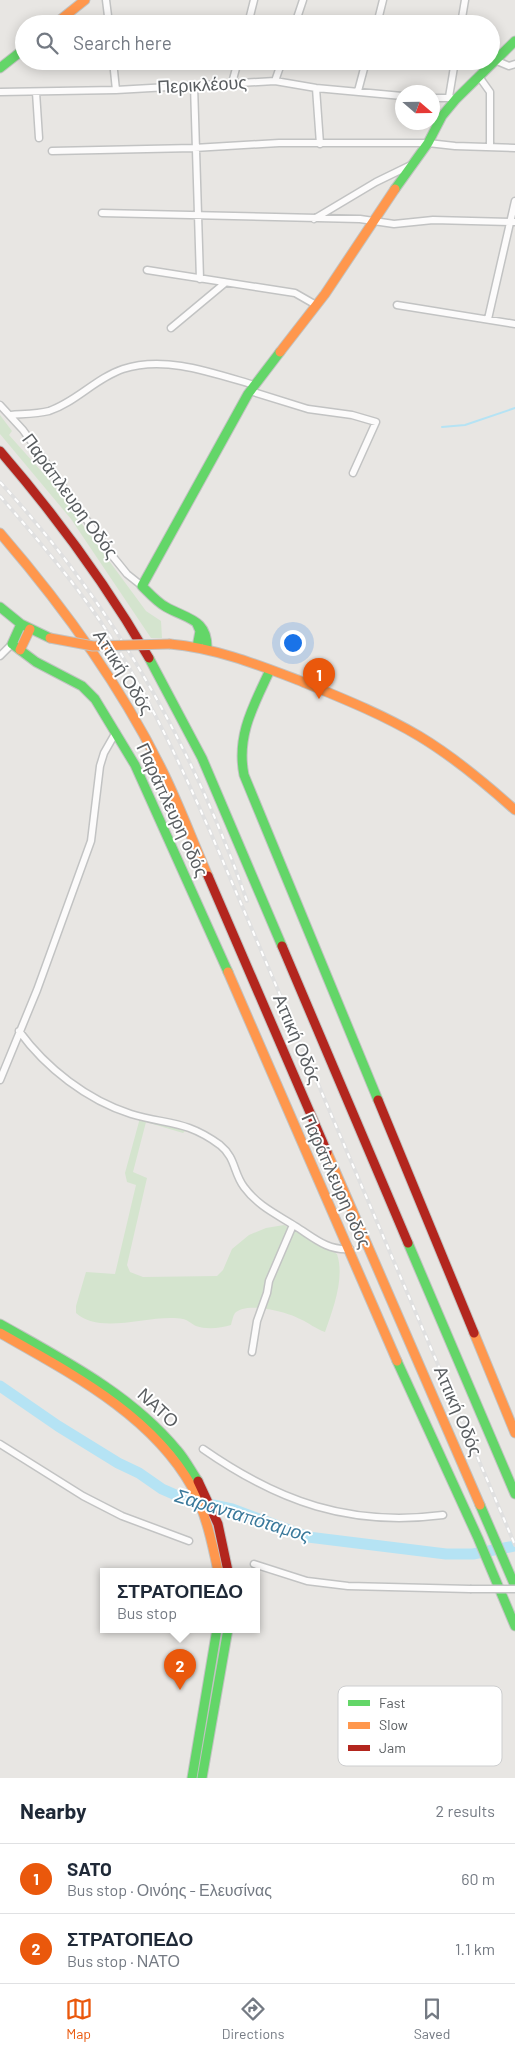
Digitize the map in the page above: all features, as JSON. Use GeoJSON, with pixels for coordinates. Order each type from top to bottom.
{"type":"FeatureCollection","features":[{"type":"Feature","properties":{"kind":"main road"},"geometry":{"type":"LineString","coordinates":[[67,15],[86,0]]}},
{"type":"Feature","properties":{"kind":"main road"},"geometry":{"type":"LineString","coordinates":[[500,59],[515,41]]}},
{"type":"Feature","properties":{"kind":"main road"},"geometry":{"type":"LineString","coordinates":[[0,68],[15,56]]}},
{"type":"Feature","properties":{"kind":"main road"},"geometry":{"type":"LineString","coordinates":[[207,649],[206,632],[196,622],[164,606],[142,586],[252,388],[316,306],[372,221],[415,163],[453,98],[488,70]]}},
{"type":"Feature","properties":{"kind":"main road","name":"Αττική Οδός"},"geometry":{"type":"LineString","coordinates":[[0,451],[52,511],[114,601],[184,723],[205,767],[468,1388],[515,1494]]}},
{"type":"Feature","properties":{"kind":"main road","name":"Αττική Οδός"},"geometry":{"type":"LineString","coordinates":[[0,533],[72,622],[105,670],[164,774],[515,1587]]}},
{"type":"Feature","properties":{"kind":"main road"},"geometry":{"type":"LineString","coordinates":[[0,607],[21,624],[50,638],[93,646],[170,644],[198,647],[270,670],[361,707],[419,736],[452,758],[515,810]]}},
{"type":"Feature","properties":{"kind":"main road"},"geometry":{"type":"LineString","coordinates":[[196,622],[200,631],[198,647]]}},
{"type":"Feature","properties":{"kind":"main road"},"geometry":{"type":"LineString","coordinates":[[12,644],[21,624]]}},
{"type":"Feature","properties":{"kind":"main road"},"geometry":{"type":"LineString","coordinates":[[20,650],[30,629]]}},
{"type":"Feature","properties":{"kind":"main road","name":"Παράπλευρη οδός"},"geometry":{"type":"LineString","coordinates":[[12,644],[36,662],[65,676],[88,692],[116,732],[135,765],[176,852],[350,1249],[422,1419],[478,1538],[515,1626]]}},
{"type":"Feature","properties":{"kind":"main road"},"geometry":{"type":"LineString","coordinates":[[270,670],[241,738],[240,761],[244,775],[515,1434]]}},
{"type":"Feature","properties":{"kind":"main road","name":"ΝΑΤΟ"},"geometry":{"type":"LineString","coordinates":[[0,1324],[96,1379],[153,1422],[191,1467],[213,1511],[218,1568]]}},
{"type":"Feature","properties":{"kind":"main road","name":"ΝΑΤΟ"},"geometry":{"type":"LineString","coordinates":[[0,1333],[93,1389],[123,1410],[154,1438],[183,1473],[216,1536],[227,1568]]}},
{"type":"Feature","properties":{"kind":"main road"},"geometry":{"type":"LineString","coordinates":[[192,1778],[216,1633]]}},
{"type":"Feature","properties":{"kind":"main road"},"geometry":{"type":"LineString","coordinates":[[202,1778],[227,1633]]}},
{"type":"Feature","properties":{"kind":"street"},"geometry":{"type":"LineString","coordinates":[[106,0],[108,15]]}},
{"type":"Feature","properties":{"kind":"street"},"geometry":{"type":"LineString","coordinates":[[250,15],[254,0]]}},
{"type":"Feature","properties":{"kind":"street"},"geometry":{"type":"LineString","coordinates":[[298,15],[303,0]]}},
{"type":"Feature","properties":{"kind":"street"},"geometry":{"type":"LineString","coordinates":[[379,15],[383,0]]}},
{"type":"Feature","properties":{"kind":"street"},"geometry":{"type":"LineString","coordinates":[[462,15],[465,0]]}},
{"type":"Feature","properties":{"kind":"street"},"geometry":{"type":"LineString","coordinates":[[500,62],[509,66],[515,64]]}},
{"type":"Feature","properties":{"kind":"street"},"geometry":{"type":"LineString","coordinates":[[114,70],[116,90]]}},
{"type":"Feature","properties":{"kind":"street"},"geometry":{"type":"LineString","coordinates":[[232,83],[236,70]]}},
{"type":"Feature","properties":{"kind":"street"},"geometry":{"type":"LineString","coordinates":[[275,81],[279,70]]}},
{"type":"Feature","properties":{"kind":"street"},"geometry":{"type":"LineString","coordinates":[[358,91],[364,70]]}},
{"type":"Feature","properties":{"kind":"street"},"geometry":{"type":"LineString","coordinates":[[440,98],[453,98],[455,70]]}},
{"type":"Feature","properties":{"kind":"street"},"geometry":{"type":"LineString","coordinates":[[480,78],[490,92],[490,147]]}},
{"type":"Feature","properties":{"kind":"street","name":"Περικλέους"},"geometry":{"type":"LineString","coordinates":[[0,92],[116,90],[275,81],[316,88],[395,95]]}},
{"type":"Feature","properties":{"kind":"street"},"geometry":{"type":"LineString","coordinates":[[194,85],[194,148],[199,217],[200,279]]}},
{"type":"Feature","properties":{"kind":"street"},"geometry":{"type":"LineString","coordinates":[[316,88],[320,144]]}},
{"type":"Feature","properties":{"kind":"street"},"geometry":{"type":"LineString","coordinates":[[36,92],[39,138]]}},
{"type":"Feature","properties":{"kind":"street"},"geometry":{"type":"LineString","coordinates":[[52,151],[194,148],[279,143],[428,143],[515,148]]}},
{"type":"Feature","properties":{"kind":"street"},"geometry":{"type":"LineString","coordinates":[[314,219],[376,182],[415,163]]}},
{"type":"Feature","properties":{"kind":"street"},"geometry":{"type":"LineString","coordinates":[[488,319],[513,222],[515,202]]}},
{"type":"Feature","properties":{"kind":"street"},"geometry":{"type":"LineString","coordinates":[[102,213],[199,217],[360,219],[394,224],[433,220],[513,222]]}},
{"type":"Feature","properties":{"kind":"street"},"geometry":{"type":"LineString","coordinates":[[147,270],[295,294],[307,298],[316,306]]}},
{"type":"Feature","properties":{"kind":"street"},"geometry":{"type":"LineString","coordinates":[[171,328],[225,283]]}},
{"type":"Feature","properties":{"kind":"street"},"geometry":{"type":"LineString","coordinates":[[397,305],[515,324]]}},
{"type":"Feature","properties":{"kind":"street"},"geometry":{"type":"LineString","coordinates":[[11,415],[49,410],[106,377],[122,370],[144,364],[168,364],[252,388],[308,409],[352,415],[376,422],[353,473]]}},
{"type":"Feature","properties":{"kind":"street","name":"Παράπλευρη Οδός"},"geometry":{"type":"LineString","coordinates":[[0,405],[11,415],[110,553],[127,574],[142,586]]}},
{"type":"Feature","properties":{"kind":"street"},"geometry":{"type":"LineString","coordinates":[[0,656],[12,644]]}},
{"type":"Feature","properties":{"kind":"street"},"geometry":{"type":"LineString","coordinates":[[0,1080],[92,842],[100,766],[104,753],[116,732]]}},
{"type":"Feature","properties":{"kind":"street"},"geometry":{"type":"LineString","coordinates":[[19,1032],[57,1072],[101,1101],[130,1114],[188,1126],[215,1142],[232,1158],[242,1185],[256,1202],[321,1244],[342,1250],[350,1249]]}},
{"type":"Feature","properties":{"kind":"street"},"geometry":{"type":"LineString","coordinates":[[252,1352],[257,1320],[268,1293],[269,1281],[293,1225]]}},
{"type":"Feature","properties":{"kind":"street"},"geometry":{"type":"LineString","coordinates":[[0,1444],[83,1496],[122,1516],[189,1541]]}},
{"type":"Feature","properties":{"kind":"street"},"geometry":{"type":"LineString","coordinates":[[203,1449],[257,1483],[315,1508],[387,1518],[443,1516]]}},
{"type":"Feature","properties":{"kind":"street"},"geometry":{"type":"LineString","coordinates":[[254,1564],[307,1581],[348,1586],[470,1589],[515,1587]]}},
{"type":"Feature","properties":{"kind":"green space"},"geometry":{"type":"Polygon","coordinates":[[[0,415],[12,431],[9,435],[51,482],[146,611],[161,621],[162,638],[151,638],[71,519],[0,434],[0,415]]]}},
{"type":"Feature","properties":{"kind":"green space"},"geometry":{"type":"Polygon","coordinates":[[[140,1118],[186,1130],[183,1133],[146,1122],[133,1172],[147,1178],[127,1265],[130,1272],[143,1277],[217,1276],[223,1270],[232,1249],[249,1235],[266,1228],[284,1225],[337,1254],[340,1273],[339,1283],[325,1332],[286,1313],[257,1308],[240,1310],[235,1313],[231,1325],[214,1328],[200,1327],[185,1320],[171,1318],[99,1323],[87,1320],[76,1313],[76,1306],[86,1272],[115,1274],[136,1185],[127,1182],[125,1173],[140,1118]]]}},
{"type":"Feature","properties":{"kind":"waterway"},"geometry":{"type":"LineString","coordinates":[[442,427],[465,425],[515,408]]}},
{"type":"Feature","properties":{"kind":"waterway","name":"Σαρανταπόταμος"},"geometry":{"type":"LineString","coordinates":[[0,1386],[58,1426],[118,1463],[139,1473],[162,1489],[185,1499],[232,1509],[308,1537],[446,1554],[473,1554],[515,1546]]}},
{"type":"Feature","properties":{"kind":"railway"},"geometry":{"type":"LineString","coordinates":[[0,482],[78,576],[113,626],[145,678],[201,787],[247,901]]}},
{"type":"Feature","properties":{"kind":"railway"},"geometry":{"type":"LineString","coordinates":[[0,496],[58,564],[98,617],[141,688],[169,742],[219,852],[515,1545]]}},
{"type":"Feature","properties":{"kind":"traffic: fast"},"geometry":{"type":"LineString","coordinates":[[500,56],[515,41]]}},
{"type":"Feature","properties":{"kind":"traffic: fast"},"geometry":{"type":"LineString","coordinates":[[0,68],[15,56]]}},
{"type":"Feature","properties":{"kind":"traffic: fast"},"geometry":{"type":"LineString","coordinates":[[395,189],[428,143],[442,116],[456,99],[486,70]]}},
{"type":"Feature","properties":{"kind":"traffic: fast"},"geometry":{"type":"LineString","coordinates":[[207,649],[204,631],[195,621],[163,605],[142,586],[248,394],[280,352]]}},
{"type":"Feature","properties":{"kind":"traffic: fast"},"geometry":{"type":"LineString","coordinates":[[0,607],[21,624],[50,638]]}},
{"type":"Feature","properties":{"kind":"traffic: fast"},"geometry":{"type":"LineString","coordinates":[[21,624],[12,644],[36,662],[82,686],[95,699],[135,765],[228,972]]}},
{"type":"Feature","properties":{"kind":"traffic: fast"},"geometry":{"type":"LineString","coordinates":[[197,624],[200,631],[197,647]]}},
{"type":"Feature","properties":{"kind":"traffic: fast"},"geometry":{"type":"LineString","coordinates":[[149,658],[202,758],[282,946]]}},
{"type":"Feature","properties":{"kind":"traffic: fast"},"geometry":{"type":"LineString","coordinates":[[270,670],[244,733],[242,747],[244,775],[378,1100]]}},
{"type":"Feature","properties":{"kind":"traffic: fast"},"geometry":{"type":"LineString","coordinates":[[408,1243],[515,1494]]}},
{"type":"Feature","properties":{"kind":"traffic: fast"},"geometry":{"type":"LineString","coordinates":[[0,1324],[71,1364],[139,1412],[177,1450],[198,1481]]}},
{"type":"Feature","properties":{"kind":"traffic: fast"},"geometry":{"type":"LineString","coordinates":[[397,1361],[478,1538],[515,1626]]}},
{"type":"Feature","properties":{"kind":"traffic: fast"},"geometry":{"type":"LineString","coordinates":[[480,1505],[515,1586]]}},
{"type":"Feature","properties":{"kind":"traffic: fast"},"geometry":{"type":"LineString","coordinates":[[192,1778],[216,1633]]}},
{"type":"Feature","properties":{"kind":"traffic: fast"},"geometry":{"type":"LineString","coordinates":[[202,1778],[227,1633]]}},
{"type":"Feature","properties":{"kind":"traffic: slow"},"geometry":{"type":"LineString","coordinates":[[66,15],[85,0]]}},
{"type":"Feature","properties":{"kind":"traffic: slow"},"geometry":{"type":"LineString","coordinates":[[280,352],[325,294],[395,189]]}},
{"type":"Feature","properties":{"kind":"traffic: slow"},"geometry":{"type":"LineString","coordinates":[[0,533],[69,618],[130,710],[176,799],[208,876]]}},
{"type":"Feature","properties":{"kind":"traffic: slow"},"geometry":{"type":"LineString","coordinates":[[20,650],[30,629]]}},
{"type":"Feature","properties":{"kind":"traffic: slow"},"geometry":{"type":"LineString","coordinates":[[50,638],[93,646],[170,644]]}},
{"type":"Feature","properties":{"kind":"traffic: slow"},"geometry":{"type":"LineString","coordinates":[[170,644],[203,649],[251,663],[298,680],[374,713],[419,736],[445,753],[481,780],[515,810]]}},
{"type":"Feature","properties":{"kind":"traffic: slow"},"geometry":{"type":"LineString","coordinates":[[228,972],[397,1361]]}},
{"type":"Feature","properties":{"kind":"traffic: slow"},"geometry":{"type":"LineString","coordinates":[[327,1152],[480,1505]]}},
{"type":"Feature","properties":{"kind":"traffic: slow"},"geometry":{"type":"LineString","coordinates":[[0,1333],[81,1380],[132,1417],[155,1438],[175,1461],[197,1497],[208,1528],[217,1568]]}},
{"type":"Feature","properties":{"kind":"traffic: slow"},"geometry":{"type":"LineString","coordinates":[[474,1333],[515,1433]]}},
{"type":"Feature","properties":{"kind":"traffic: jam"},"geometry":{"type":"LineString","coordinates":[[0,451],[41,500],[98,577],[149,658]]}},
{"type":"Feature","properties":{"kind":"traffic: jam"},"geometry":{"type":"LineString","coordinates":[[208,876],[327,1152]]}},
{"type":"Feature","properties":{"kind":"traffic: jam"},"geometry":{"type":"LineString","coordinates":[[282,946],[408,1243]]}},
{"type":"Feature","properties":{"kind":"traffic: jam"},"geometry":{"type":"LineString","coordinates":[[378,1100],[474,1333]]}},
{"type":"Feature","properties":{"kind":"traffic: jam"},"geometry":{"type":"LineString","coordinates":[[198,1481],[218,1524],[227,1568]]}},
{"type":"Feature","properties":{"kind":"place","name":"SATO"},"geometry":{"type":"Point","coordinates":[319,699]}},
{"type":"Feature","properties":{"kind":"place","name":"ΣΤΡΑΤΟΠΕΔΟ"},"geometry":{"type":"Point","coordinates":[180,1690]}}]}
